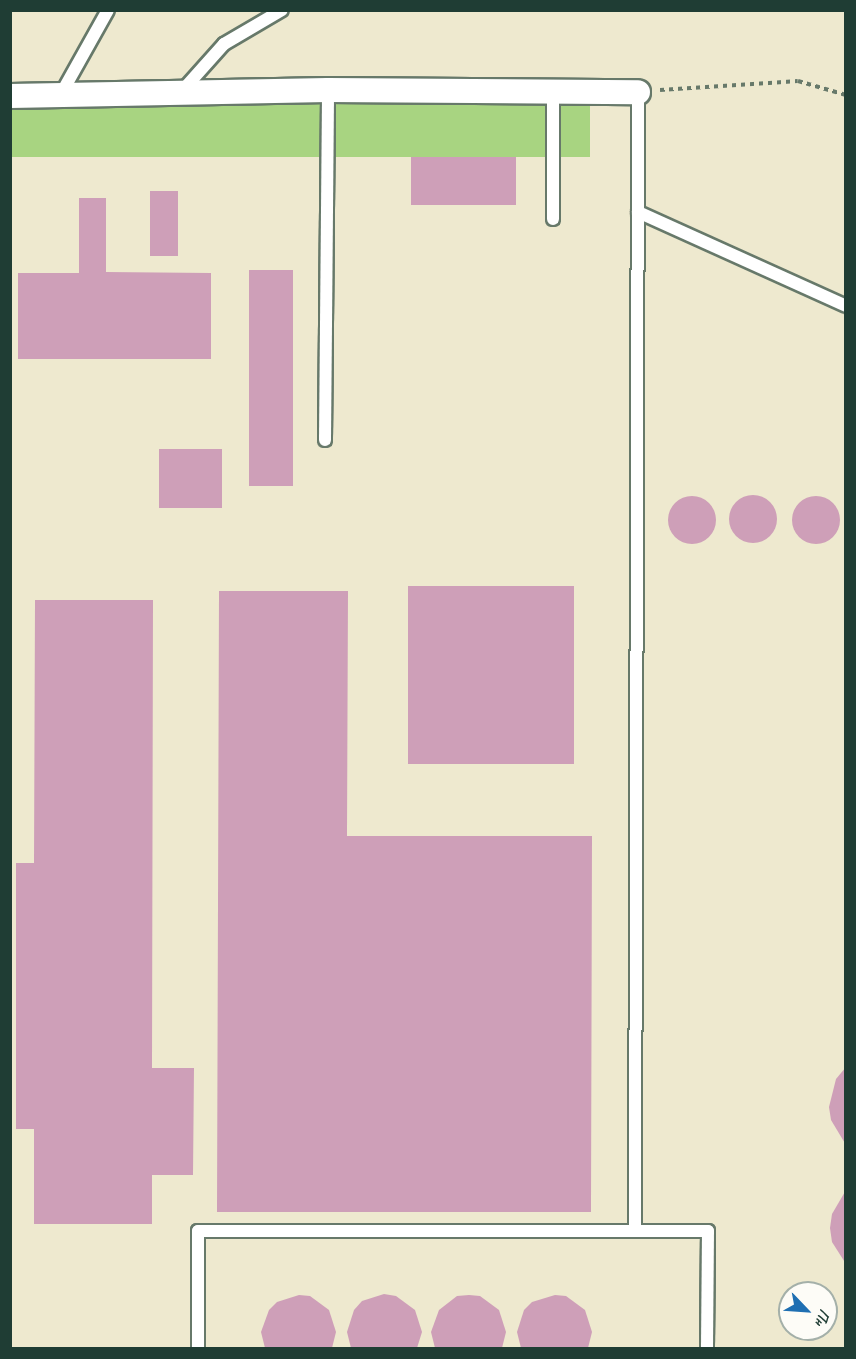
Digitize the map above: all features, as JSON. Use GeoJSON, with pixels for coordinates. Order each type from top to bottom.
{"type":"FeatureCollection","features":[{"type":"Feature","properties":{"kind":"street"},"geometry":{"type":"LineString","coordinates":[[10,96],[328,90],[638,92]]}},
{"type":"Feature","properties":{"kind":"lane"},"geometry":{"type":"LineString","coordinates":[[61,94],[108,10]]}},
{"type":"Feature","properties":{"kind":"lane"},"geometry":{"type":"LineString","coordinates":[[182,92],[224,44],[282,10]]}},
{"type":"Feature","properties":{"kind":"lane"},"geometry":{"type":"LineString","coordinates":[[325,440],[328,90]]}},
{"type":"Feature","properties":{"kind":"lane"},"geometry":{"type":"LineString","coordinates":[[635,1231],[638,92]]}},
{"type":"Feature","properties":{"kind":"lane"},"geometry":{"type":"LineString","coordinates":[[553,93],[553,219]]}},
{"type":"Feature","properties":{"kind":"lane"},"geometry":{"type":"LineString","coordinates":[[638,212],[846,306]]}},
{"type":"Feature","properties":{"kind":"lane"},"geometry":{"type":"LineString","coordinates":[[198,1348],[198,1231],[708,1231],[707,1348]]}},
{"type":"Feature","properties":{"kind":"path"},"geometry":{"type":"LineString","coordinates":[[638,92],[798,81],[846,95]]}},
{"type":"Feature","properties":{"kind":"green space"},"geometry":{"type":"Polygon","coordinates":[[[10,88],[590,88],[590,157],[10,157],[10,88]]]}},
{"type":"Feature","properties":{"kind":"building"},"geometry":{"type":"Polygon","coordinates":[[[411,157],[516,157],[516,205],[411,205],[411,157]]]}},
{"type":"Feature","properties":{"kind":"building"},"geometry":{"type":"Polygon","coordinates":[[[150,191],[178,191],[178,256],[150,256],[150,191]]]}},
{"type":"Feature","properties":{"kind":"building"},"geometry":{"type":"Polygon","coordinates":[[[79,198],[106,198],[106,272],[211,273],[211,359],[18,359],[18,273],[79,273],[79,198]]]}},
{"type":"Feature","properties":{"kind":"building"},"geometry":{"type":"Polygon","coordinates":[[[249,270],[293,270],[293,486],[249,486],[249,270]]]}},
{"type":"Feature","properties":{"kind":"building"},"geometry":{"type":"Polygon","coordinates":[[[159,449],[222,449],[222,508],[159,508],[159,449]]]}},
{"type":"Feature","properties":{"kind":"building"},"geometry":{"type":"Polygon","coordinates":[[[748,495],[758,495],[773,505],[777,519],[776,528],[767,539],[758,543],[748,543],[733,533],[729,524],[729,514],[739,499],[748,495]]]}},
{"type":"Feature","properties":{"kind":"building"},"geometry":{"type":"Polygon","coordinates":[[[687,496],[697,496],[712,506],[716,520],[715,529],[706,540],[697,544],[687,544],[672,534],[668,525],[668,515],[678,500],[687,496]]]}},
{"type":"Feature","properties":{"kind":"building"},"geometry":{"type":"Polygon","coordinates":[[[811,496],[821,496],[836,506],[840,520],[839,529],[830,540],[821,544],[811,544],[796,534],[792,525],[792,515],[802,500],[811,496]]]}},
{"type":"Feature","properties":{"kind":"building"},"geometry":{"type":"Polygon","coordinates":[[[408,586],[574,586],[574,764],[408,764],[408,586]]]}},
{"type":"Feature","properties":{"kind":"building"},"geometry":{"type":"Polygon","coordinates":[[[219,591],[348,591],[347,836],[592,836],[591,1212],[217,1212],[219,591]]]}},
{"type":"Feature","properties":{"kind":"building"},"geometry":{"type":"Polygon","coordinates":[[[35,600],[153,600],[152,1068],[194,1068],[193,1175],[152,1175],[152,1224],[34,1224],[34,1129],[16,1129],[16,863],[34,863],[35,600]]]}},
{"type":"Feature","properties":{"kind":"building"},"geometry":{"type":"Polygon","coordinates":[[[846,1067],[846,1145],[831,1120],[829,1107],[836,1079],[846,1067]]]}},
{"type":"Feature","properties":{"kind":"building"},"geometry":{"type":"Polygon","coordinates":[[[846,1190],[846,1264],[832,1242],[830,1228],[832,1214],[846,1190]]]}},
{"type":"Feature","properties":{"kind":"building"},"geometry":{"type":"Polygon","coordinates":[[[384,1294],[396,1296],[415,1310],[422,1332],[417,1348],[351,1348],[347,1332],[354,1310],[362,1301],[384,1294]]]}},
{"type":"Feature","properties":{"kind":"building"},"geometry":{"type":"Polygon","coordinates":[[[299,1295],[310,1296],[329,1310],[336,1332],[332,1348],[265,1348],[261,1332],[269,1310],[277,1302],[299,1295]]]}},
{"type":"Feature","properties":{"kind":"building"},"geometry":{"type":"Polygon","coordinates":[[[555,1295],[566,1296],[585,1310],[592,1332],[588,1348],[521,1348],[517,1332],[524,1310],[532,1302],[555,1295]]]}},
{"type":"Feature","properties":{"kind":"building"},"geometry":{"type":"Polygon","coordinates":[[[457,1296],[480,1296],[499,1310],[506,1332],[502,1348],[435,1348],[431,1332],[439,1310],[457,1296]]]}}]}
